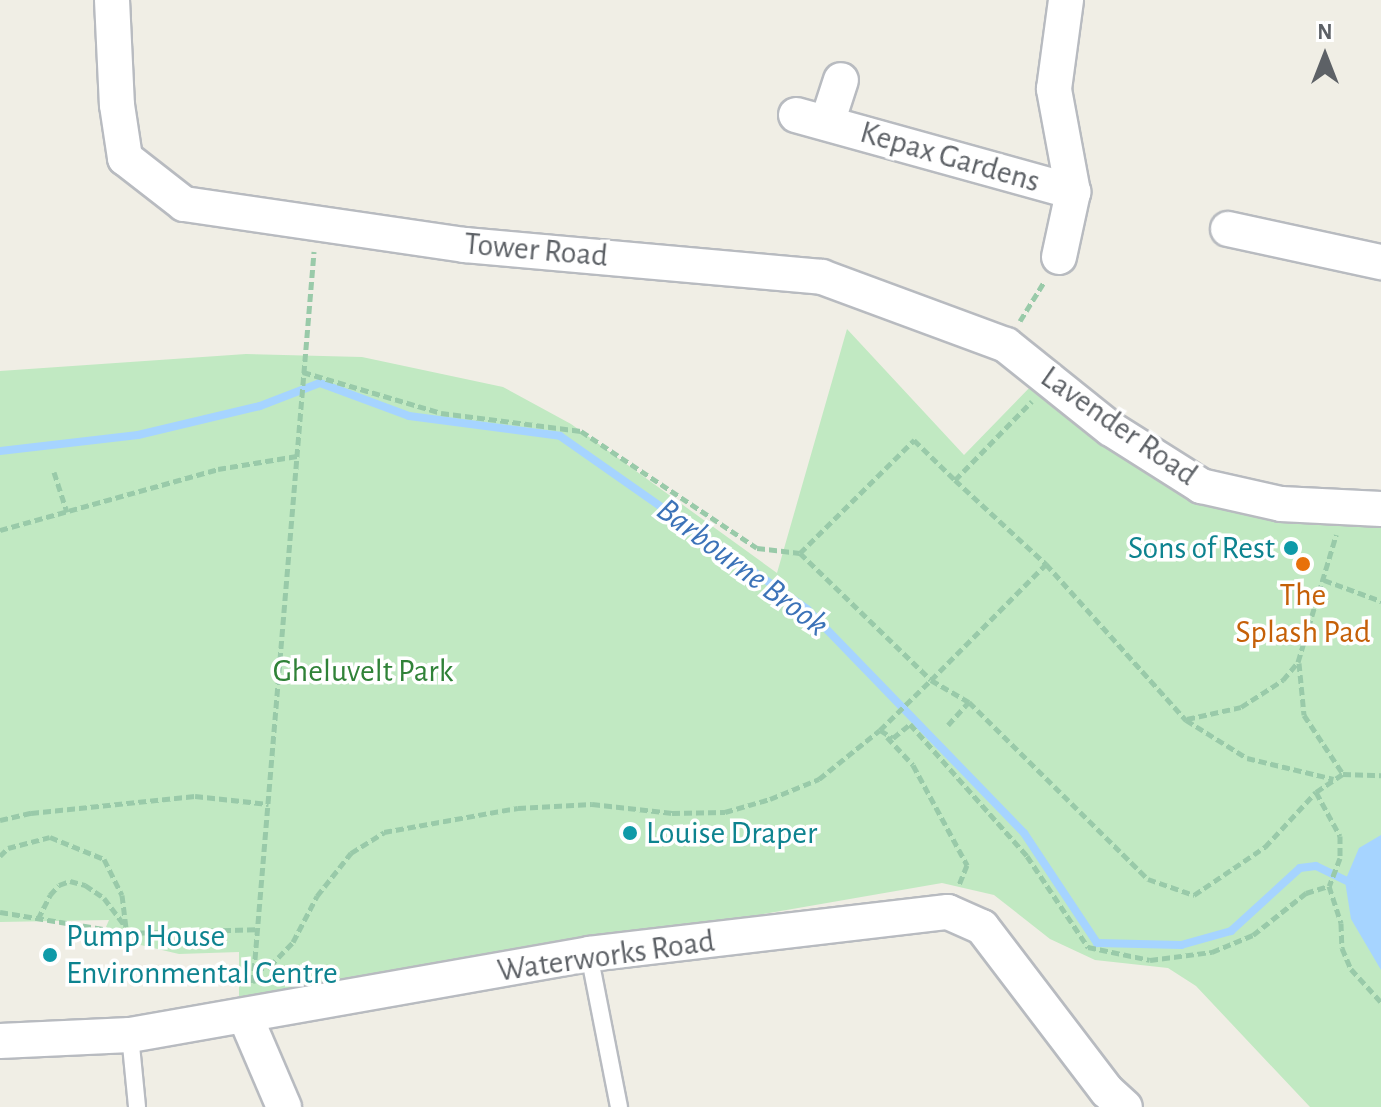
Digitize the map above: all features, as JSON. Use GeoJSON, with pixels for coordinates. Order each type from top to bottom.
{"type":"FeatureCollection","features":[{"type":"Feature","properties":{"kind":"street","name":"Tower Road"},"geometry":{"type":"LineString","coordinates":[[112,0],[117,105],[125,158],[184,204],[465,245],[822,277],[1006,345]]}},
{"type":"Feature","properties":{"kind":"street","name":"Kepax Gardens"},"geometry":{"type":"LineString","coordinates":[[1059,257],[1073,192],[1054,89],[1066,0]]}},
{"type":"Feature","properties":{"kind":"street","name":"Kepax Gardens"},"geometry":{"type":"LineString","coordinates":[[841,80],[812,119],[1073,192]]}},
{"type":"Feature","properties":{"kind":"street"},"geometry":{"type":"LineString","coordinates":[[1228,229],[1381,262]]}},
{"type":"Feature","properties":{"kind":"street","name":"Lavender Road"},"geometry":{"type":"LineString","coordinates":[[1006,345],[1111,429],[1201,486],[1281,504],[1381,509]]}},
{"type":"Feature","properties":{"kind":"street"},"geometry":{"type":"LineString","coordinates":[[948,912],[982,927],[1107,1091],[1125,1107]]}},
{"type":"Feature","properties":{"kind":"street","name":"Waterworks Road"},"geometry":{"type":"LineString","coordinates":[[0,1041],[130,1035],[589,954],[948,912]]}},
{"type":"Feature","properties":{"kind":"street"},"geometry":{"type":"LineString","coordinates":[[245,1016],[284,1107]]}},
{"type":"Feature","properties":{"kind":"lane"},"geometry":{"type":"LineString","coordinates":[[589,954],[619,1107]]}},
{"type":"Feature","properties":{"kind":"lane"},"geometry":{"type":"LineString","coordinates":[[130,1035],[137,1107]]}},
{"type":"Feature","properties":{"kind":"path"},"geometry":{"type":"LineString","coordinates":[[245,1016],[256,970],[317,222]]}},
{"type":"Feature","properties":{"kind":"path"},"geometry":{"type":"LineString","coordinates":[[1006,345],[1059,257]]}},
{"type":"Feature","properties":{"kind":"path"},"geometry":{"type":"LineString","coordinates":[[303,372],[441,413],[581,431],[757,548],[800,553],[931,680],[969,702],[1148,879],[1194,895],[1265,847],[1316,792],[1335,779],[1343,774],[1381,775]]}},
{"type":"Feature","properties":{"kind":"path"},"geometry":{"type":"LineString","coordinates":[[955,480],[1052,380]]}},
{"type":"Feature","properties":{"kind":"path"},"geometry":{"type":"LineString","coordinates":[[800,553],[914,440],[1046,564],[1186,720],[1247,758],[1335,779]]}},
{"type":"Feature","properties":{"kind":"path"},"geometry":{"type":"LineString","coordinates":[[0,530],[218,469],[297,456]]}},
{"type":"Feature","properties":{"kind":"path"},"geometry":{"type":"LineString","coordinates":[[54,472],[67,512]]}},
{"type":"Feature","properties":{"kind":"path"},"geometry":{"type":"LineString","coordinates":[[1186,720],[1241,707],[1283,680],[1298,662],[1343,506]]}},
{"type":"Feature","properties":{"kind":"path"},"geometry":{"type":"LineString","coordinates":[[256,970],[270,966],[293,942],[317,896],[351,853],[384,832],[533,807],[592,804],[672,813],[725,812],[770,799],[819,779],[880,730],[1046,564]]}},
{"type":"Feature","properties":{"kind":"path"},"geometry":{"type":"LineString","coordinates":[[1324,580],[1381,601]]}},
{"type":"Feature","properties":{"kind":"path"},"geometry":{"type":"LineString","coordinates":[[1298,662],[1304,715],[1343,774]]}},
{"type":"Feature","properties":{"kind":"path"},"geometry":{"type":"LineString","coordinates":[[948,725],[969,702]]}},
{"type":"Feature","properties":{"kind":"path"},"geometry":{"type":"LineString","coordinates":[[880,730],[893,738],[910,724],[1027,856],[1088,947],[1150,960],[1212,952],[1253,935],[1306,893],[1329,886]]}},
{"type":"Feature","properties":{"kind":"path"},"geometry":{"type":"LineString","coordinates":[[880,730],[913,765],[967,865],[948,912]]}},
{"type":"Feature","properties":{"kind":"path"},"geometry":{"type":"LineString","coordinates":[[1316,792],[1340,836],[1340,858],[1329,886],[1341,923],[1342,948],[1351,969],[1381,1002]]}},
{"type":"Feature","properties":{"kind":"path"},"geometry":{"type":"LineString","coordinates":[[0,820],[31,813],[195,796],[269,804]]}},
{"type":"Feature","properties":{"kind":"path"},"geometry":{"type":"LineString","coordinates":[[0,856],[8,848],[50,837],[104,859],[122,895],[127,930]]}},
{"type":"Feature","properties":{"kind":"path"},"geometry":{"type":"LineString","coordinates":[[38,919],[50,895],[59,885],[70,881],[85,885],[104,898],[127,930]]}},
{"type":"Feature","properties":{"kind":"path"},"geometry":{"type":"LineString","coordinates":[[0,912],[127,930],[259,929]]}},
{"type":"Feature","properties":{"kind":"green space","name":"Gheluvelt Park"},"geometry":{"type":"Polygon","coordinates":[[[847,329],[964,455],[1035,382],[1216,506],[1381,521],[1381,1107],[1310,1107],[1196,986],[1168,968],[1095,960],[1050,939],[994,895],[942,883],[239,1005],[239,952],[179,954],[102,936],[109,920],[0,922],[0,371],[246,354],[362,357],[503,387],[571,424],[777,573],[847,329]]]}},
{"type":"Feature","properties":{"kind":"water"},"geometry":{"type":"Polygon","coordinates":[[[1381,835],[1381,970],[1351,919],[1345,881],[1359,848],[1381,835]]]}},
{"type":"Feature","properties":{"kind":"waterway","name":"Barbourne Brook"},"geometry":{"type":"LineString","coordinates":[[0,451],[138,435],[260,406],[320,383],[409,416],[560,436],[807,609],[1024,833],[1097,943],[1181,945],[1231,931],[1300,868],[1316,866],[1353,884]]}},
{"type":"Feature","properties":{"kind":"place","name":"Sons of Rest"},"geometry":{"type":"Point","coordinates":[1291,548]}},
{"type":"Feature","properties":{"kind":"place","name":"The Splash Pad"},"geometry":{"type":"Point","coordinates":[1303,564]}},
{"type":"Feature","properties":{"kind":"place","name":"Louise Draper"},"geometry":{"type":"Point","coordinates":[630,833]}},
{"type":"Feature","properties":{"kind":"place","name":"Pump House Environmental Centre"},"geometry":{"type":"Point","coordinates":[50,955]}}]}
